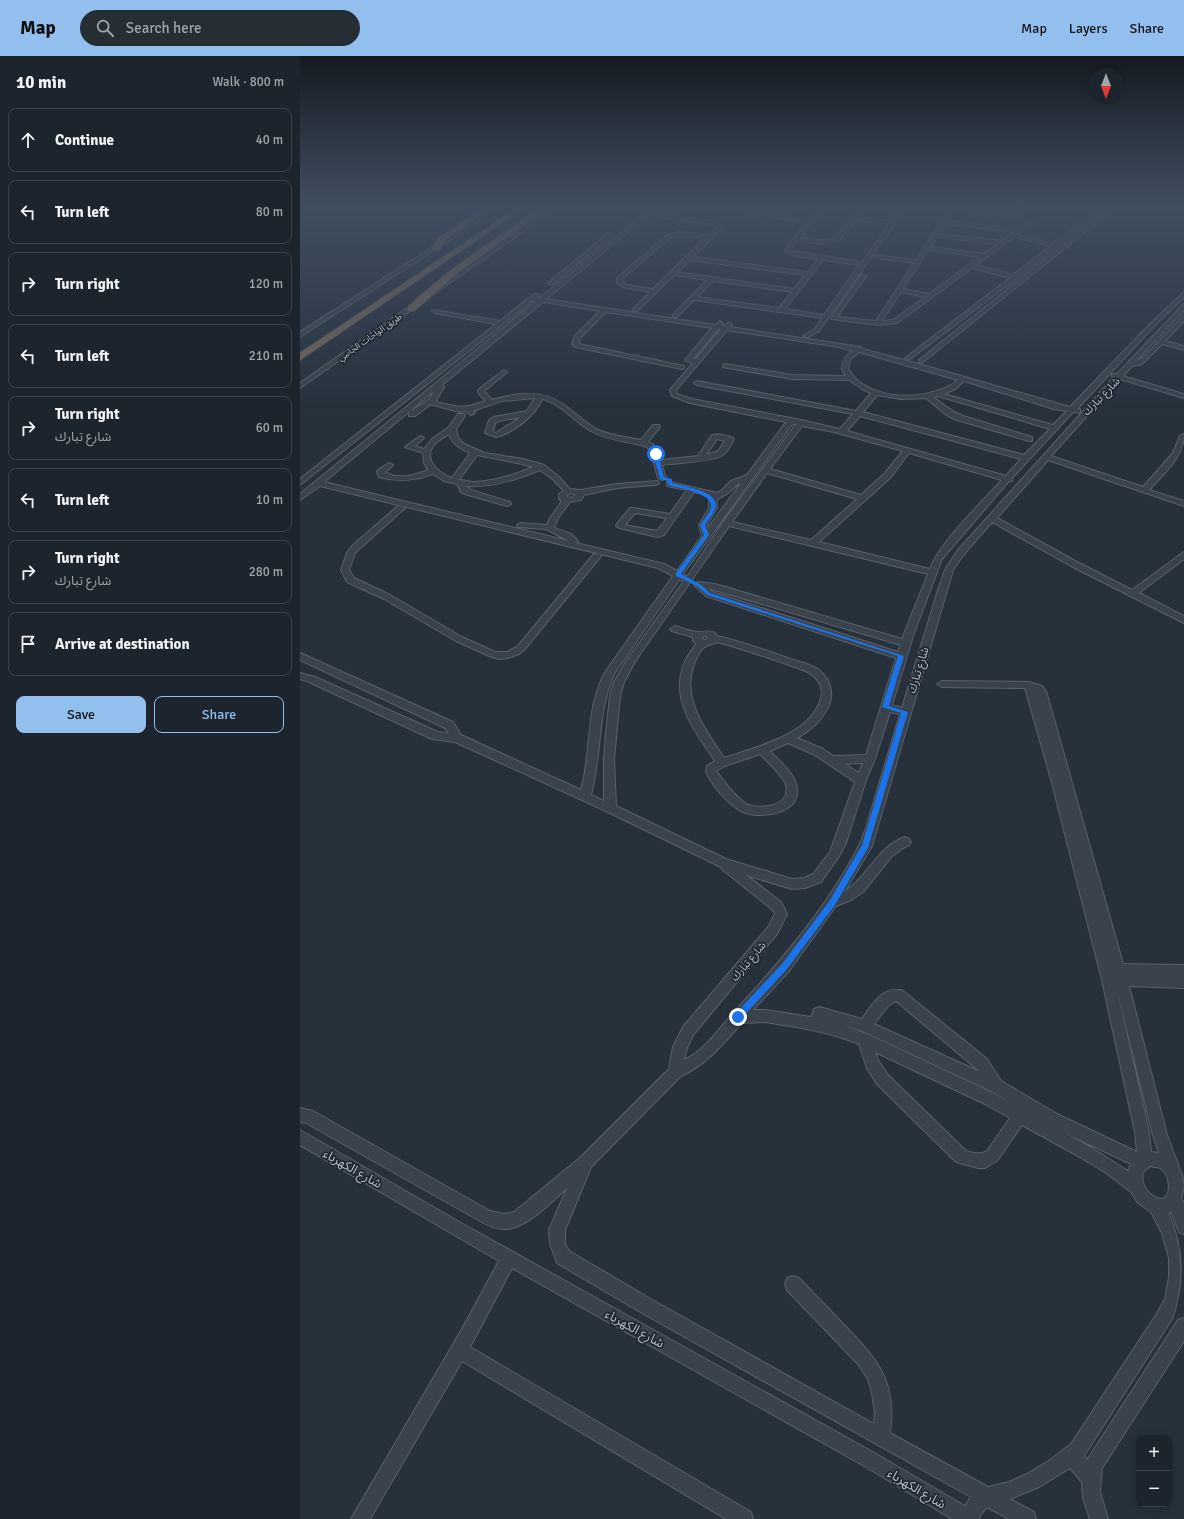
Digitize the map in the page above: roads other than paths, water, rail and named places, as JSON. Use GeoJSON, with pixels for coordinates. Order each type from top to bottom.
{"type":"FeatureCollection","features":[{"type":"Feature","properties":{"kind":"highway"},"geometry":{"type":"LineString","coordinates":[[319,334],[410,273]]}},
{"type":"Feature","properties":{"kind":"highway"},"geometry":{"type":"LineString","coordinates":[[300,357],[424,273]]}},
{"type":"Feature","properties":{"kind":"highway"},"geometry":{"type":"LineString","coordinates":[[411,309],[440,283],[454,273]]}},
{"type":"Feature","properties":{"kind":"street"},"geometry":{"type":"LineString","coordinates":[[300,335],[396,273]]}},
{"type":"Feature","properties":{"kind":"street","name":"طريق الواحات الجانبي"},"geometry":{"type":"LineString","coordinates":[[300,386],[462,273]]}},
{"type":"Feature","properties":{"kind":"street"},"geometry":{"type":"LineString","coordinates":[[300,483],[562,273]]}},
{"type":"Feature","properties":{"kind":"street"},"geometry":{"type":"LineString","coordinates":[[300,498],[575,273]]}},
{"type":"Feature","properties":{"kind":"street"},"geometry":{"type":"LineString","coordinates":[[626,273],[619,279],[620,283],[625,286],[654,291]]}},
{"type":"Feature","properties":{"kind":"street"},"geometry":{"type":"LineString","coordinates":[[635,310],[672,273]]}},
{"type":"Feature","properties":{"kind":"street"},"geometry":{"type":"LineString","coordinates":[[674,273],[796,291]]}},
{"type":"Feature","properties":{"kind":"street"},"geometry":{"type":"LineString","coordinates":[[780,311],[809,274],[804,273]]}},
{"type":"Feature","properties":{"kind":"street"},"geometry":{"type":"LineString","coordinates":[[806,336],[817,330],[856,273]]}},
{"type":"Feature","properties":{"kind":"street"},"geometry":{"type":"LineString","coordinates":[[830,324],[864,273]]}},
{"type":"Feature","properties":{"kind":"street"},"geometry":{"type":"LineString","coordinates":[[878,323],[910,273]]}},
{"type":"Feature","properties":{"kind":"street"},"geometry":{"type":"LineString","coordinates":[[834,318],[878,323],[894,322],[962,273]]}},
{"type":"Feature","properties":{"kind":"street"},"geometry":{"type":"LineString","coordinates":[[1009,273],[1016,275]]}},
{"type":"Feature","properties":{"kind":"street"},"geometry":{"type":"LineString","coordinates":[[921,361],[1032,273]]}},
{"type":"Feature","properties":{"kind":"street"},"geometry":{"type":"LineString","coordinates":[[908,358],[1016,275]]}},
{"type":"Feature","properties":{"kind":"street"},"geometry":{"type":"LineString","coordinates":[[675,316],[711,279]]}},
{"type":"Feature","properties":{"kind":"street"},"geometry":{"type":"LineString","coordinates":[[899,290],[930,296]]}},
{"type":"Feature","properties":{"kind":"street"},"geometry":{"type":"LineString","coordinates":[[551,293],[558,297],[570,300],[675,316],[718,325]]}},
{"type":"Feature","properties":{"kind":"street","name":"شارع تبارك"},"geometry":{"type":"LineString","coordinates":[[723,863],[792,884],[805,884],[817,878],[840,843],[861,780],[870,759],[905,643],[925,588],[938,559],[958,534],[1009,479],[1026,458],[1108,374],[1153,324],[1184,294]]}},
{"type":"Feature","properties":{"kind":"street"},"geometry":{"type":"LineString","coordinates":[[692,298],[826,317]]}},
{"type":"Feature","properties":{"kind":"street"},"geometry":{"type":"LineString","coordinates":[[532,299],[718,325],[823,337],[921,361],[1058,403],[1073,410]]}},
{"type":"Feature","properties":{"kind":"street","name":"شارع تبارك"},"geometry":{"type":"LineString","coordinates":[[523,1216],[586,1162],[675,1072],[700,1059],[784,967],[832,902],[866,846],[905,712],[949,570],[960,552],[1184,306]]}},
{"type":"Feature","properties":{"kind":"street"},"geometry":{"type":"LineString","coordinates":[[606,309],[576,338],[574,344],[577,346],[682,367]]}},
{"type":"Feature","properties":{"kind":"street"},"geometry":{"type":"LineString","coordinates":[[435,311],[501,323]]}},
{"type":"Feature","properties":{"kind":"street"},"geometry":{"type":"LineString","coordinates":[[1130,364],[1142,362],[1184,317]]}},
{"type":"Feature","properties":{"kind":"street"},"geometry":{"type":"LineString","coordinates":[[696,362],[688,360],[718,325]]}},
{"type":"Feature","properties":{"kind":"street"},"geometry":{"type":"LineString","coordinates":[[728,326],[823,337],[860,350],[1057,407],[1085,413]]}},
{"type":"Feature","properties":{"kind":"street"},"geometry":{"type":"LineString","coordinates":[[728,326],[673,390],[672,392],[674,395],[690,401],[801,422],[842,432],[851,437],[908,450],[1009,479]]}},
{"type":"Feature","properties":{"kind":"street"},"geometry":{"type":"LineString","coordinates":[[817,330],[823,337]]}},
{"type":"Feature","properties":{"kind":"street"},"geometry":{"type":"LineString","coordinates":[[1161,342],[1184,348]]}},
{"type":"Feature","properties":{"kind":"street"},"geometry":{"type":"LineString","coordinates":[[471,347],[483,349]]}},
{"type":"Feature","properties":{"kind":"street"},"geometry":{"type":"LineString","coordinates":[[860,350],[852,354],[847,359],[845,365],[847,374],[859,385],[876,392],[903,397],[928,396],[951,389],[963,379]]}},
{"type":"Feature","properties":{"kind":"street"},"geometry":{"type":"LineString","coordinates":[[725,366],[792,377],[850,378]]}},
{"type":"Feature","properties":{"kind":"street"},"geometry":{"type":"LineString","coordinates":[[491,402],[481,393],[482,390],[504,372]]}},
{"type":"Feature","properties":{"kind":"street"},"geometry":{"type":"LineString","coordinates":[[1108,374],[1184,396]]}},
{"type":"Feature","properties":{"kind":"street"},"geometry":{"type":"LineString","coordinates":[[383,430],[432,400],[448,377]]}},
{"type":"Feature","properties":{"kind":"street"},"geometry":{"type":"LineString","coordinates":[[697,383],[858,413],[1026,458]]}},
{"type":"Feature","properties":{"kind":"street"},"geometry":{"type":"LineString","coordinates":[[1109,387],[1129,386],[1184,401]]}},
{"type":"Feature","properties":{"kind":"street"},"geometry":{"type":"LineString","coordinates":[[842,432],[876,392]]}},
{"type":"Feature","properties":{"kind":"street"},"geometry":{"type":"LineString","coordinates":[[938,394],[1055,428]]}},
{"type":"Feature","properties":{"kind":"street"},"geometry":{"type":"LineString","coordinates":[[928,396],[950,414],[1029,439]]}},
{"type":"Feature","properties":{"kind":"street"},"geometry":{"type":"LineString","coordinates":[[421,408],[431,407],[469,415],[469,410],[491,402],[516,397],[539,397],[556,402],[582,424],[601,434],[643,443],[653,448],[658,463],[658,480],[661,486],[670,484],[700,492],[715,498],[724,493],[734,483],[749,477]]}},
{"type":"Feature","properties":{"kind":"street"},"geometry":{"type":"LineString","coordinates":[[528,413],[497,419],[492,422],[489,433],[493,435],[502,434],[528,413],[538,402],[539,397]]}},
{"type":"Feature","properties":{"kind":"street"},"geometry":{"type":"LineString","coordinates":[[432,400],[435,404],[459,413]]}},
{"type":"Feature","properties":{"kind":"street"},"geometry":{"type":"LineString","coordinates":[[459,413],[452,429],[453,438],[462,447],[475,452],[520,460],[541,467],[557,479],[568,491]]}},
{"type":"Feature","properties":{"kind":"street"},"geometry":{"type":"LineString","coordinates":[[585,797],[592,765],[603,686],[617,661],[706,535],[791,420]]}},
{"type":"Feature","properties":{"kind":"street"},"geometry":{"type":"LineString","coordinates":[[610,808],[609,759],[616,689],[626,668],[727,523],[801,422]]}},
{"type":"Feature","properties":{"kind":"street"},"geometry":{"type":"LineString","coordinates":[[643,443],[656,427]]}},
{"type":"Feature","properties":{"kind":"street"},"geometry":{"type":"LineString","coordinates":[[452,429],[432,442],[427,452],[427,462],[433,471],[457,481],[486,482],[501,481],[541,467]]}},
{"type":"Feature","properties":{"kind":"street"},"geometry":{"type":"LineString","coordinates":[[1144,491],[1176,454],[1184,436]]}},
{"type":"Feature","properties":{"kind":"street"},"geometry":{"type":"LineString","coordinates":[[420,438],[409,447],[427,452]]}},
{"type":"Feature","properties":{"kind":"street"},"geometry":{"type":"LineString","coordinates":[[432,442],[456,442]]}},
{"type":"Feature","properties":{"kind":"street"},"geometry":{"type":"LineString","coordinates":[[1041,443],[1054,447]]}},
{"type":"Feature","properties":{"kind":"street"},"geometry":{"type":"LineString","coordinates":[[812,544],[888,475],[908,450]]}},
{"type":"Feature","properties":{"kind":"street"},"geometry":{"type":"LineString","coordinates":[[457,481],[475,452]]}},
{"type":"Feature","properties":{"kind":"street"},"geometry":{"type":"LineString","coordinates":[[1176,454],[1184,456]]}},
{"type":"Feature","properties":{"kind":"street"},"geometry":{"type":"LineString","coordinates":[[658,463],[701,457]]}},
{"type":"Feature","properties":{"kind":"street"},"geometry":{"type":"LineString","coordinates":[[1046,457],[1184,504]]}},
{"type":"Feature","properties":{"kind":"street"},"geometry":{"type":"LineString","coordinates":[[389,464],[381,472],[382,474],[400,479],[414,478],[433,471]]}},
{"type":"Feature","properties":{"kind":"street"},"geometry":{"type":"LineString","coordinates":[[765,470],[864,498]]}},
{"type":"Feature","properties":{"kind":"street"},"geometry":{"type":"LineString","coordinates":[[579,494],[580,496],[577,499],[567,500],[563,499],[562,495],[568,491],[576,491],[579,494],[617,486],[658,480]]}},
{"type":"Feature","properties":{"kind":"street"},"geometry":{"type":"LineString","coordinates":[[457,481],[464,490],[468,492],[507,504]]}},
{"type":"Feature","properties":{"kind":"street"},"geometry":{"type":"LineString","coordinates":[[315,486],[502,527],[661,566],[698,585],[708,594],[770,608],[905,643]]}},
{"type":"Feature","properties":{"kind":"street"},"geometry":{"type":"LineString","coordinates":[[672,517],[632,510],[620,526],[659,534],[672,517],[691,490]]}},
{"type":"Feature","properties":{"kind":"street"},"geometry":{"type":"LineString","coordinates":[[706,535],[703,525],[713,508],[715,498]]}},
{"type":"Feature","properties":{"kind":"street"},"geometry":{"type":"LineString","coordinates":[[546,527],[567,500]]}},
{"type":"Feature","properties":{"kind":"street"},"geometry":{"type":"LineString","coordinates":[[380,501],[401,508],[678,575]]}},
{"type":"Feature","properties":{"kind":"street"},"geometry":{"type":"LineString","coordinates":[[401,508],[355,548],[346,565],[346,575],[356,584],[387,597],[459,639],[499,656],[508,655],[522,648],[597,556]]}},
{"type":"Feature","properties":{"kind":"street"},"geometry":{"type":"LineString","coordinates":[[724,512],[734,514]]}},
{"type":"Feature","properties":{"kind":"street"},"geometry":{"type":"LineString","coordinates":[[991,518],[1132,594],[1184,620]]}},
{"type":"Feature","properties":{"kind":"street"},"geometry":{"type":"LineString","coordinates":[[727,523],[932,572]]}},
{"type":"Feature","properties":{"kind":"street"},"geometry":{"type":"LineString","coordinates":[[502,527],[516,525],[546,527],[554,532],[570,537],[577,545]]}},
{"type":"Feature","properties":{"kind":"street"},"geometry":{"type":"LineString","coordinates":[[1132,594],[1184,556]]}},
{"type":"Feature","properties":{"kind":"street"},"geometry":{"type":"LineString","coordinates":[[925,588],[941,593]]}},
{"type":"Feature","properties":{"kind":"street"},"geometry":{"type":"LineString","coordinates":[[770,608],[901,656]]}},
{"type":"Feature","properties":{"kind":"street"},"geometry":{"type":"LineString","coordinates":[[676,629],[708,643],[714,638],[767,653],[816,673],[824,684],[827,696],[820,713],[806,728],[788,739],[722,763],[712,767],[710,770],[738,803],[747,809],[758,812],[770,811],[781,807],[788,800],[792,792],[791,783],[762,749]]}},
{"type":"Feature","properties":{"kind":"street"},"geometry":{"type":"LineString","coordinates":[[909,633],[928,637]]}},
{"type":"Feature","properties":{"kind":"street"},"geometry":{"type":"LineString","coordinates":[[700,639],[687,667],[685,675],[685,693],[696,722],[722,763]]}},
{"type":"Feature","properties":{"kind":"street"},"geometry":{"type":"LineString","coordinates":[[300,656],[449,725],[457,738]]}},
{"type":"Feature","properties":{"kind":"street"},"geometry":{"type":"LineString","coordinates":[[300,676],[312,679],[436,736],[457,738],[610,808],[723,863]]}},
{"type":"Feature","properties":{"kind":"street"},"geometry":{"type":"LineString","coordinates":[[942,684],[1029,685],[1038,688],[1042,694],[1113,974],[1146,1076],[1160,1135],[1171,1166],[1183,1183],[1183,1197],[1180,1204],[1184,1227]]}},
{"type":"Feature","properties":{"kind":"street"},"geometry":{"type":"LineString","coordinates":[[885,707],[905,712]]}},
{"type":"Feature","properties":{"kind":"street"},"geometry":{"type":"LineString","coordinates":[[806,728],[811,740],[819,752]]}},
{"type":"Feature","properties":{"kind":"street"},"geometry":{"type":"LineString","coordinates":[[788,739],[819,752],[861,780]]}},
{"type":"Feature","properties":{"kind":"street"},"geometry":{"type":"LineString","coordinates":[[833,760],[870,759]]}},
{"type":"Feature","properties":{"kind":"street"},"geometry":{"type":"LineString","coordinates":[[832,902],[842,899],[858,888],[897,844],[905,842]]}},
{"type":"Feature","properties":{"kind":"street","name":"شارع تبارك"},"geometry":{"type":"LineString","coordinates":[[675,1072],[680,1047],[688,1031],[773,930],[781,914],[777,906],[723,863]]}},
{"type":"Feature","properties":{"kind":"street"},"geometry":{"type":"LineString","coordinates":[[1113,974],[1184,971]]}},
{"type":"Feature","properties":{"kind":"street"},"geometry":{"type":"LineString","coordinates":[[1113,974],[1184,982]]}},
{"type":"Feature","properties":{"kind":"street"},"geometry":{"type":"LineString","coordinates":[[1113,974],[1142,1132],[1144,1161]]}},
{"type":"Feature","properties":{"kind":"street"},"geometry":{"type":"LineString","coordinates":[[996,1086],[982,1064],[898,995],[894,994],[886,999],[864,1033],[872,1063],[882,1079],[961,1157],[979,1162],[987,1160],[992,1156],[1020,1116]]}},
{"type":"Feature","properties":{"kind":"street"},"geometry":{"type":"LineString","coordinates":[[738,1017],[765,1016],[817,1019],[842,1031],[864,1033],[996,1086],[1052,1119],[1144,1161],[1158,1160],[1171,1166]]}},
{"type":"Feature","properties":{"kind":"street"},"geometry":{"type":"LineString","coordinates":[[864,1033],[990,1099],[1085,1152],[1111,1168],[1137,1187],[1144,1198],[1155,1206],[1166,1224],[1171,1237],[1177,1263],[1176,1282],[1172,1301],[1150,1341],[1076,1450],[1045,1474],[1017,1488],[987,1496],[976,1504],[969,1518]]}},
{"type":"Feature","properties":{"kind":"street","name":"شارع الكهرباء"},"geometry":{"type":"LineString","coordinates":[[300,1115],[308,1116],[496,1221],[505,1223],[514,1221],[523,1216]]}},
{"type":"Feature","properties":{"kind":"street","name":"شارع الكهرباء"},"geometry":{"type":"LineString","coordinates":[[300,1137],[509,1258],[872,1461],[969,1518]]}},
{"type":"Feature","properties":{"kind":"street"},"geometry":{"type":"LineString","coordinates":[[1137,1187],[1135,1174],[1137,1167],[1144,1161]]}},
{"type":"Feature","properties":{"kind":"street","name":"شارع تبارك"},"geometry":{"type":"LineString","coordinates":[[586,1162],[557,1230],[556,1241],[558,1249],[563,1257],[881,1436]]}},
{"type":"Feature","properties":{"kind":"street"},"geometry":{"type":"LineString","coordinates":[[1155,1206],[1171,1208],[1180,1204]]}},
{"type":"Feature","properties":{"kind":"street"},"geometry":{"type":"LineString","coordinates":[[360,1519],[459,1350],[509,1258]]}},
{"type":"Feature","properties":{"kind":"street"},"geometry":{"type":"LineString","coordinates":[[793,1284],[864,1358],[875,1374],[881,1393],[884,1413],[881,1436],[1028,1519]]}},
{"type":"Feature","properties":{"kind":"street"},"geometry":{"type":"LineString","coordinates":[[1099,1519],[1092,1503],[1091,1478],[1094,1465],[1184,1326]]}},
{"type":"Feature","properties":{"kind":"street"},"geometry":{"type":"LineString","coordinates":[[459,1350],[736,1517]]}},
{"type":"Feature","properties":{"kind":"street"},"geometry":{"type":"LineString","coordinates":[[1071,1455],[1091,1478]]}}]}
